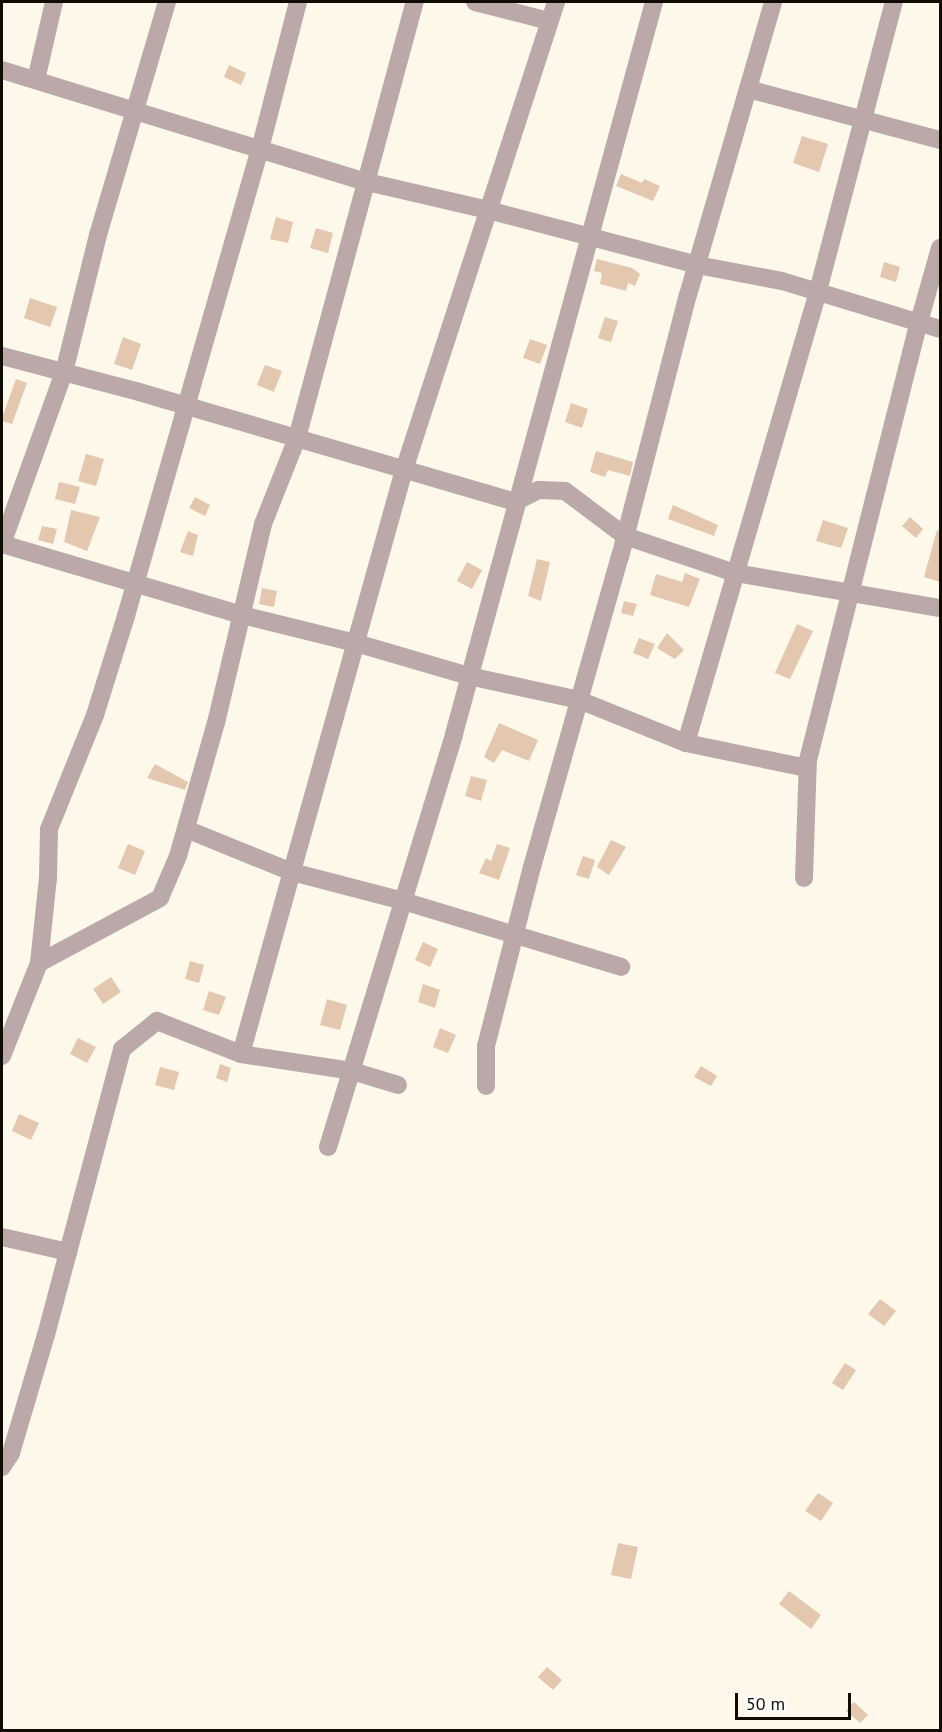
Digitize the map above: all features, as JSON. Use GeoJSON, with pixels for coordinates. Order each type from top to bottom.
{"type":"FeatureCollection","features":[{"type":"Feature","properties":{"kind":"street"},"geometry":{"type":"LineString","coordinates":[[36,80],[54,2]]}},
{"type":"Feature","properties":{"kind":"street"},"geometry":{"type":"LineString","coordinates":[[168,2],[98,235],[64,372],[2,544],[242,615],[356,643],[469,676],[579,700],[686,743],[807,768]]}},
{"type":"Feature","properties":{"kind":"street"},"geometry":{"type":"LineString","coordinates":[[2,1056],[39,963],[48,878],[49,829],[95,715],[136,582],[260,149],[298,2]]}},
{"type":"Feature","properties":{"kind":"street"},"geometry":{"type":"LineString","coordinates":[[39,963],[160,898],[186,829],[216,723],[263,524],[297,438],[416,2]]}},
{"type":"Feature","properties":{"kind":"street"},"geometry":{"type":"LineString","coordinates":[[475,2],[549,21]]}},
{"type":"Feature","properties":{"kind":"street"},"geometry":{"type":"LineString","coordinates":[[241,1054],[404,470],[555,2]]}},
{"type":"Feature","properties":{"kind":"street"},"geometry":{"type":"LineString","coordinates":[[328,1147],[469,676],[654,2]]}},
{"type":"Feature","properties":{"kind":"street"},"geometry":{"type":"LineString","coordinates":[[486,1086],[486,1046],[514,936],[697,266],[773,2]]}},
{"type":"Feature","properties":{"kind":"street"},"geometry":{"type":"LineString","coordinates":[[686,743],[818,291],[894,2]]}},
{"type":"Feature","properties":{"kind":"street"},"geometry":{"type":"LineString","coordinates":[[2,70],[367,182],[488,210],[697,266],[782,281],[940,329]]}},
{"type":"Feature","properties":{"kind":"street"},"geometry":{"type":"LineString","coordinates":[[748,89],[940,140]]}},
{"type":"Feature","properties":{"kind":"street"},"geometry":{"type":"LineString","coordinates":[[804,878],[807,768],[919,322],[940,248]]}},
{"type":"Feature","properties":{"kind":"street"},"geometry":{"type":"LineString","coordinates":[[2,356],[185,405],[515,502],[538,490],[565,491],[625,536],[735,573],[940,608]]}},
{"type":"Feature","properties":{"kind":"street"},"geometry":{"type":"LineString","coordinates":[[186,829],[292,872],[403,901],[621,967]]}},
{"type":"Feature","properties":{"kind":"street"},"geometry":{"type":"LineString","coordinates":[[2,1467],[11,1453],[122,1049],[157,1021],[241,1054],[351,1071],[398,1085]]}},
{"type":"Feature","properties":{"kind":"street"},"geometry":{"type":"LineString","coordinates":[[2,1237],[68,1252]]}},
{"type":"Feature","properties":{"kind":"building"},"geometry":{"type":"Polygon","coordinates":[[[229,65],[246,73],[241,85],[224,77],[229,65]]]}},
{"type":"Feature","properties":{"kind":"building"},"geometry":{"type":"Polygon","coordinates":[[[802,136],[828,144],[819,172],[793,163],[802,136]]]}},
{"type":"Feature","properties":{"kind":"building"},"geometry":{"type":"Polygon","coordinates":[[[621,174],[642,183],[644,179],[660,186],[653,201],[616,186],[621,174]]]}},
{"type":"Feature","properties":{"kind":"building"},"geometry":{"type":"Polygon","coordinates":[[[276,217],[293,222],[288,243],[270,239],[276,217]]]}},
{"type":"Feature","properties":{"kind":"building"},"geometry":{"type":"Polygon","coordinates":[[[316,228],[333,233],[328,253],[310,248],[316,228]]]}},
{"type":"Feature","properties":{"kind":"building"},"geometry":{"type":"Polygon","coordinates":[[[597,259],[632,268],[640,274],[635,286],[628,283],[626,291],[600,284],[602,273],[594,271],[597,259]]]}},
{"type":"Feature","properties":{"kind":"building"},"geometry":{"type":"Polygon","coordinates":[[[884,262],[900,267],[896,282],[880,277],[884,262]]]}},
{"type":"Feature","properties":{"kind":"building"},"geometry":{"type":"Polygon","coordinates":[[[30,298],[57,307],[50,327],[24,318],[30,298]]]}},
{"type":"Feature","properties":{"kind":"building"},"geometry":{"type":"Polygon","coordinates":[[[605,317],[618,321],[611,342],[598,338],[605,317]]]}},
{"type":"Feature","properties":{"kind":"building"},"geometry":{"type":"Polygon","coordinates":[[[123,337],[141,344],[132,370],[114,364],[123,337]]]}},
{"type":"Feature","properties":{"kind":"building"},"geometry":{"type":"Polygon","coordinates":[[[530,339],[547,345],[540,364],[523,358],[530,339]]]}},
{"type":"Feature","properties":{"kind":"building"},"geometry":{"type":"Polygon","coordinates":[[[265,365],[282,371],[274,392],[257,385],[265,365]]]}},
{"type":"Feature","properties":{"kind":"building"},"geometry":{"type":"Polygon","coordinates":[[[16,379],[27,383],[12,424],[2,421],[2,418],[16,379]]]}},
{"type":"Feature","properties":{"kind":"building"},"geometry":{"type":"Polygon","coordinates":[[[571,403],[588,409],[582,428],[565,422],[571,403]]]}},
{"type":"Feature","properties":{"kind":"building"},"geometry":{"type":"Polygon","coordinates":[[[596,451],[633,462],[630,476],[608,470],[605,477],[590,472],[596,451]]]}},
{"type":"Feature","properties":{"kind":"building"},"geometry":{"type":"Polygon","coordinates":[[[86,454],[104,459],[96,486],[78,481],[86,454]]]}},
{"type":"Feature","properties":{"kind":"building"},"geometry":{"type":"Polygon","coordinates":[[[59,482],[80,487],[75,504],[55,499],[59,482]]]}},
{"type":"Feature","properties":{"kind":"building"},"geometry":{"type":"Polygon","coordinates":[[[195,497],[210,505],[205,516],[189,508],[195,497]]]}},
{"type":"Feature","properties":{"kind":"building"},"geometry":{"type":"Polygon","coordinates":[[[673,505],[718,525],[714,536],[668,519],[673,505]]]}},
{"type":"Feature","properties":{"kind":"building"},"geometry":{"type":"Polygon","coordinates":[[[71,510],[100,517],[87,551],[64,542],[71,510]]]}},
{"type":"Feature","properties":{"kind":"building"},"geometry":{"type":"Polygon","coordinates":[[[910,517],[923,529],[916,538],[902,526],[910,517]]]}},
{"type":"Feature","properties":{"kind":"building"},"geometry":{"type":"Polygon","coordinates":[[[823,520],[848,528],[841,548],[816,541],[823,520]]]}},
{"type":"Feature","properties":{"kind":"building"},"geometry":{"type":"Polygon","coordinates":[[[42,526],[57,529],[53,544],[38,540],[42,526]]]}},
{"type":"Feature","properties":{"kind":"building"},"geometry":{"type":"Polygon","coordinates":[[[937,530],[940,531],[940,582],[924,577],[937,530]]]}},
{"type":"Feature","properties":{"kind":"building"},"geometry":{"type":"Polygon","coordinates":[[[188,531],[198,535],[193,556],[180,552],[188,531]]]}},
{"type":"Feature","properties":{"kind":"building"},"geometry":{"type":"Polygon","coordinates":[[[537,559],[550,562],[541,601],[528,596],[537,559]]]}},
{"type":"Feature","properties":{"kind":"building"},"geometry":{"type":"Polygon","coordinates":[[[467,562],[482,570],[472,589],[457,581],[467,562]]]}},
{"type":"Feature","properties":{"kind":"building"},"geometry":{"type":"Polygon","coordinates":[[[685,573],[700,579],[689,607],[650,595],[656,574],[682,582],[685,573]]]}},
{"type":"Feature","properties":{"kind":"building"},"geometry":{"type":"Polygon","coordinates":[[[262,588],[277,591],[274,607],[259,604],[262,588]]]}},
{"type":"Feature","properties":{"kind":"building"},"geometry":{"type":"Polygon","coordinates":[[[624,601],[637,604],[633,616],[621,613],[624,601]]]}},
{"type":"Feature","properties":{"kind":"building"},"geometry":{"type":"Polygon","coordinates":[[[797,624],[813,631],[790,679],[775,673],[797,624]]]}},
{"type":"Feature","properties":{"kind":"building"},"geometry":{"type":"Polygon","coordinates":[[[667,633],[684,650],[675,659],[657,648],[667,633]]]}},
{"type":"Feature","properties":{"kind":"building"},"geometry":{"type":"Polygon","coordinates":[[[639,638],[655,644],[648,659],[633,653],[639,638]]]}},
{"type":"Feature","properties":{"kind":"building"},"geometry":{"type":"Polygon","coordinates":[[[499,723],[538,740],[529,761],[502,750],[494,763],[484,757],[499,723]]]}},
{"type":"Feature","properties":{"kind":"building"},"geometry":{"type":"Polygon","coordinates":[[[155,764],[188,782],[185,790],[147,778],[155,764]]]}},
{"type":"Feature","properties":{"kind":"building"},"geometry":{"type":"Polygon","coordinates":[[[471,776],[487,780],[481,801],[465,796],[471,776]]]}},
{"type":"Feature","properties":{"kind":"building"},"geometry":{"type":"Polygon","coordinates":[[[611,840],[626,847],[609,875],[597,867],[611,840]]]}},
{"type":"Feature","properties":{"kind":"building"},"geometry":{"type":"Polygon","coordinates":[[[128,844],[145,851],[135,875],[118,868],[128,844]]]}},
{"type":"Feature","properties":{"kind":"building"},"geometry":{"type":"Polygon","coordinates":[[[497,844],[510,848],[499,880],[479,873],[486,858],[491,861],[497,844]]]}},
{"type":"Feature","properties":{"kind":"building"},"geometry":{"type":"Polygon","coordinates":[[[583,856],[595,860],[589,879],[576,875],[583,856]]]}},
{"type":"Feature","properties":{"kind":"building"},"geometry":{"type":"Polygon","coordinates":[[[423,942],[438,949],[430,967],[415,960],[423,942]]]}},
{"type":"Feature","properties":{"kind":"building"},"geometry":{"type":"Polygon","coordinates":[[[190,961],[204,965],[199,983],[185,979],[190,961]]]}},
{"type":"Feature","properties":{"kind":"building"},"geometry":{"type":"Polygon","coordinates":[[[111,977],[121,992],[103,1004],[93,989],[111,977]]]}},
{"type":"Feature","properties":{"kind":"building"},"geometry":{"type":"Polygon","coordinates":[[[423,984],[440,990],[435,1008],[418,1002],[423,984]]]}},
{"type":"Feature","properties":{"kind":"building"},"geometry":{"type":"Polygon","coordinates":[[[209,991],[226,997],[219,1015],[203,1010],[209,991]]]}},
{"type":"Feature","properties":{"kind":"building"},"geometry":{"type":"Polygon","coordinates":[[[327,999],[347,1005],[340,1030],[320,1025],[327,999]]]}},
{"type":"Feature","properties":{"kind":"building"},"geometry":{"type":"Polygon","coordinates":[[[440,1028],[456,1035],[448,1053],[433,1047],[440,1028]]]}},
{"type":"Feature","properties":{"kind":"building"},"geometry":{"type":"Polygon","coordinates":[[[78,1038],[96,1047],[87,1063],[70,1054],[78,1038]]]}},
{"type":"Feature","properties":{"kind":"building"},"geometry":{"type":"Polygon","coordinates":[[[220,1064],[231,1068],[227,1082],[216,1078],[220,1064]]]}},
{"type":"Feature","properties":{"kind":"building"},"geometry":{"type":"Polygon","coordinates":[[[701,1066],[717,1076],[711,1086],[694,1077],[701,1066]]]}},
{"type":"Feature","properties":{"kind":"building"},"geometry":{"type":"Polygon","coordinates":[[[160,1067],[179,1072],[174,1090],[155,1085],[160,1067]]]}},
{"type":"Feature","properties":{"kind":"building"},"geometry":{"type":"Polygon","coordinates":[[[19,1114],[39,1123],[31,1140],[12,1131],[19,1114]]]}},
{"type":"Feature","properties":{"kind":"building"},"geometry":{"type":"Polygon","coordinates":[[[880,1299],[896,1311],[884,1326],[868,1314],[880,1299]]]}},
{"type":"Feature","properties":{"kind":"building"},"geometry":{"type":"Polygon","coordinates":[[[845,1363],[856,1370],[843,1390],[832,1383],[845,1363]]]}},
{"type":"Feature","properties":{"kind":"building"},"geometry":{"type":"Polygon","coordinates":[[[818,1493],[833,1503],[821,1521],[805,1511],[818,1493]]]}},
{"type":"Feature","properties":{"kind":"building"},"geometry":{"type":"Polygon","coordinates":[[[618,1543],[638,1547],[631,1579],[611,1575],[618,1543]]]}},
{"type":"Feature","properties":{"kind":"building"},"geometry":{"type":"Polygon","coordinates":[[[789,1591],[821,1615],[811,1629],[779,1604],[789,1591]]]}},
{"type":"Feature","properties":{"kind":"building"},"geometry":{"type":"Polygon","coordinates":[[[547,1667],[562,1680],[553,1690],[538,1677],[547,1667]]]}},
{"type":"Feature","properties":{"kind":"building"},"geometry":{"type":"Polygon","coordinates":[[[854,1702],[868,1715],[860,1723],[846,1711],[854,1702]]]}}]}
